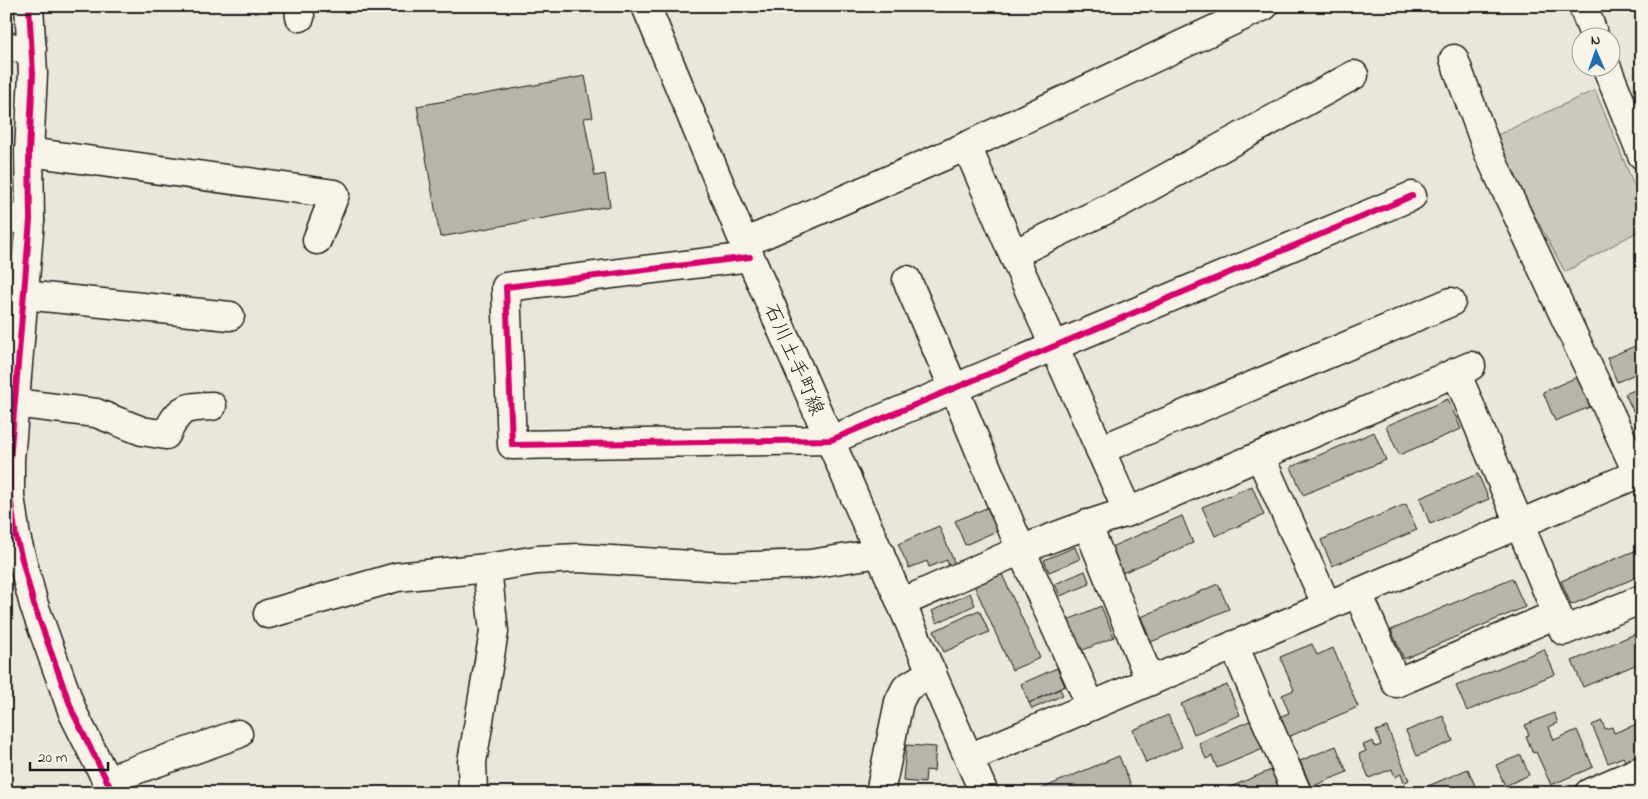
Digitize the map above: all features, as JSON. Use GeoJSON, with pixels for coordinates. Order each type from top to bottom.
{"type":"FeatureCollection","features":[{"type":"Feature","properties":{"kind":"street"},"geometry":{"type":"LineString","coordinates":[[29,6],[19,48],[33,74],[29,152],[18,219],[24,295],[12,351],[14,403],[10,478],[11,537],[73,713],[110,786],[238,734]]}},
{"type":"Feature","properties":{"kind":"street","name":"石川土手町線"},"geometry":{"type":"LineString","coordinates":[[646,6],[747,250],[984,793]]}},
{"type":"Feature","properties":{"kind":"street"},"geometry":{"type":"LineString","coordinates":[[1264,6],[747,250],[506,287],[512,445],[831,440],[1412,196]]}},
{"type":"Feature","properties":{"kind":"street"},"geometry":{"type":"LineString","coordinates":[[1583,6],[1591,28]]}},
{"type":"Feature","properties":{"kind":"street"},"geometry":{"type":"LineString","coordinates":[[969,758],[1640,473],[1489,154],[1454,59]]}},
{"type":"Feature","properties":{"kind":"street"},"geometry":{"type":"LineString","coordinates":[[1013,254],[1120,203],[1354,75]]}},
{"type":"Feature","properties":{"kind":"street"},"geometry":{"type":"LineString","coordinates":[[1611,78],[1642,155]]}},
{"type":"Feature","properties":{"kind":"street"},"geometry":{"type":"LineString","coordinates":[[967,146],[1128,512]]}},
{"type":"Feature","properties":{"kind":"street"},"geometry":{"type":"LineString","coordinates":[[29,152],[335,194],[317,240]]}},
{"type":"Feature","properties":{"kind":"street"},"geometry":{"type":"LineString","coordinates":[[907,280],[1091,706]]}},
{"type":"Feature","properties":{"kind":"street"},"geometry":{"type":"LineString","coordinates":[[24,295],[230,316]]}},
{"type":"Feature","properties":{"kind":"street"},"geometry":{"type":"LineString","coordinates":[[1100,450],[1451,302]]}},
{"type":"Feature","properties":{"kind":"street"},"geometry":{"type":"LineString","coordinates":[[902,603],[1022,550],[1087,524],[1128,512],[1464,369],[1519,524],[1564,631],[1642,599]]}},
{"type":"Feature","properties":{"kind":"street"},"geometry":{"type":"LineString","coordinates":[[14,403],[96,412],[142,431],[166,435],[174,417],[190,407],[212,406]]}},
{"type":"Feature","properties":{"kind":"street"},"geometry":{"type":"LineString","coordinates":[[1260,456],[1327,606]]}},
{"type":"Feature","properties":{"kind":"street"},"geometry":{"type":"LineString","coordinates":[[1087,524],[1150,681]]}},
{"type":"Feature","properties":{"kind":"street"},"geometry":{"type":"LineString","coordinates":[[268,614],[397,577],[487,568],[537,560],[579,558],[724,567],[810,564],[880,553]]}},
{"type":"Feature","properties":{"kind":"street"},"geometry":{"type":"LineString","coordinates":[[473,793],[472,762],[494,632],[487,568]]}},
{"type":"Feature","properties":{"kind":"street"},"geometry":{"type":"LineString","coordinates":[[1358,593],[1396,683],[1557,614]]}},
{"type":"Feature","properties":{"kind":"street"},"geometry":{"type":"LineString","coordinates":[[1234,645],[1298,793]]}},
{"type":"Feature","properties":{"kind":"street"},"geometry":{"type":"LineString","coordinates":[[880,793],[899,702],[906,688],[932,672]]}},
{"type":"Feature","properties":{"kind":"street"},"geometry":{"type":"LineString","coordinates":[[1589,793],[1642,770]]}},
{"type":"Feature","properties":{"kind":"shaded area"},"geometry":{"type":"Polygon","coordinates":[[[1595,90],[1642,205],[1642,229],[1565,272],[1493,137],[1595,90]]]}},
{"type":"Feature","properties":{"kind":"building"},"geometry":{"type":"Polygon","coordinates":[[[585,76],[593,117],[584,118],[595,176],[605,174],[610,206],[440,237],[417,106],[585,76]]]}},
{"type":"Feature","properties":{"kind":"building"},"geometry":{"type":"Polygon","coordinates":[[[1635,346],[1642,361],[1642,371],[1617,382],[1607,358],[1635,346]]]}},
{"type":"Feature","properties":{"kind":"building"},"geometry":{"type":"Polygon","coordinates":[[[1577,377],[1590,407],[1555,421],[1543,392],[1577,377]]]}},
{"type":"Feature","properties":{"kind":"building"},"geometry":{"type":"Polygon","coordinates":[[[1642,387],[1642,415],[1636,417],[1625,394],[1642,387]]]}},
{"type":"Feature","properties":{"kind":"building"},"geometry":{"type":"Polygon","coordinates":[[[1448,399],[1461,429],[1399,455],[1386,426],[1448,399]]]}},
{"type":"Feature","properties":{"kind":"building"},"geometry":{"type":"Polygon","coordinates":[[[1374,432],[1386,460],[1303,495],[1291,467],[1374,432]]]}},
{"type":"Feature","properties":{"kind":"building"},"geometry":{"type":"Polygon","coordinates":[[[1478,474],[1489,499],[1430,524],[1420,498],[1478,474]]]}},
{"type":"Feature","properties":{"kind":"building"},"geometry":{"type":"Polygon","coordinates":[[[1252,486],[1264,515],[1215,536],[1202,507],[1252,486]]]}},
{"type":"Feature","properties":{"kind":"building"},"geometry":{"type":"Polygon","coordinates":[[[1406,504],[1417,530],[1332,566],[1321,540],[1406,504]]]}},
{"type":"Feature","properties":{"kind":"building"},"geometry":{"type":"Polygon","coordinates":[[[989,507],[999,530],[965,545],[955,521],[989,507]]]}},
{"type":"Feature","properties":{"kind":"building"},"geometry":{"type":"Polygon","coordinates":[[[1182,516],[1193,543],[1122,573],[1111,547],[1182,516]]]}},
{"type":"Feature","properties":{"kind":"building"},"geometry":{"type":"Polygon","coordinates":[[[939,526],[955,564],[949,567],[947,560],[929,567],[927,561],[909,568],[898,544],[939,526]]]}},
{"type":"Feature","properties":{"kind":"building"},"geometry":{"type":"Polygon","coordinates":[[[1075,547],[1080,559],[1049,572],[1044,560],[1075,547]]]}},
{"type":"Feature","properties":{"kind":"building"},"geometry":{"type":"Polygon","coordinates":[[[1642,548],[1642,575],[1571,605],[1561,581],[1642,548]]]}},
{"type":"Feature","properties":{"kind":"building"},"geometry":{"type":"Polygon","coordinates":[[[1085,571],[1090,584],[1060,596],[1055,584],[1085,571]]]}},
{"type":"Feature","properties":{"kind":"building"},"geometry":{"type":"Polygon","coordinates":[[[1001,572],[1040,658],[1012,670],[974,585],[1001,572]]]}},
{"type":"Feature","properties":{"kind":"building"},"geometry":{"type":"Polygon","coordinates":[[[1512,578],[1525,607],[1404,659],[1391,630],[1512,578]]]}},
{"type":"Feature","properties":{"kind":"building"},"geometry":{"type":"Polygon","coordinates":[[[1218,584],[1229,609],[1151,642],[1141,617],[1218,584]]]}},
{"type":"Feature","properties":{"kind":"building"},"geometry":{"type":"Polygon","coordinates":[[[970,593],[975,605],[937,623],[932,611],[970,593]]]}},
{"type":"Feature","properties":{"kind":"building"},"geometry":{"type":"Polygon","coordinates":[[[1101,606],[1114,637],[1081,651],[1068,620],[1101,606]]]}},
{"type":"Feature","properties":{"kind":"building"},"geometry":{"type":"Polygon","coordinates":[[[979,610],[989,632],[944,652],[934,631],[979,610]]]}},
{"type":"Feature","properties":{"kind":"building"},"geometry":{"type":"Polygon","coordinates":[[[1642,631],[1642,662],[1583,687],[1572,661],[1642,631]]]}},
{"type":"Feature","properties":{"kind":"building"},"geometry":{"type":"Polygon","coordinates":[[[1312,644],[1317,655],[1333,648],[1358,707],[1288,737],[1279,717],[1289,713],[1282,695],[1294,690],[1280,657],[1312,644]]]}},
{"type":"Feature","properties":{"kind":"building"},"geometry":{"type":"Polygon","coordinates":[[[1544,649],[1555,674],[1467,711],[1456,686],[1544,649]]]}},
{"type":"Feature","properties":{"kind":"building"},"geometry":{"type":"Polygon","coordinates":[[[1057,668],[1065,686],[1029,703],[1021,684],[1057,668]]]}},
{"type":"Feature","properties":{"kind":"building"},"geometry":{"type":"Polygon","coordinates":[[[1227,685],[1240,715],[1194,734],[1181,704],[1227,685]]]}},
{"type":"Feature","properties":{"kind":"building"},"geometry":{"type":"Polygon","coordinates":[[[1060,689],[1063,695],[1032,709],[1029,703],[1060,689]]]}},
{"type":"Feature","properties":{"kind":"building"},"geometry":{"type":"Polygon","coordinates":[[[1554,713],[1558,723],[1549,727],[1554,740],[1577,730],[1593,767],[1551,785],[1536,752],[1533,753],[1526,736],[1529,735],[1525,725],[1554,713]]]}},
{"type":"Feature","properties":{"kind":"building"},"geometry":{"type":"Polygon","coordinates":[[[1168,715],[1182,747],[1146,763],[1133,730],[1168,715]]]}},
{"type":"Feature","properties":{"kind":"building"},"geometry":{"type":"Polygon","coordinates":[[[1443,716],[1453,741],[1417,756],[1406,731],[1443,716]]]}},
{"type":"Feature","properties":{"kind":"building"},"geometry":{"type":"Polygon","coordinates":[[[1252,720],[1263,749],[1217,768],[1212,756],[1206,759],[1199,743],[1252,720]]]}},
{"type":"Feature","properties":{"kind":"building"},"geometry":{"type":"Polygon","coordinates":[[[1602,721],[1605,729],[1612,727],[1614,733],[1637,724],[1642,735],[1642,755],[1625,761],[1623,757],[1608,763],[1592,725],[1602,721]]]}},
{"type":"Feature","properties":{"kind":"building"},"geometry":{"type":"Polygon","coordinates":[[[1387,727],[1409,780],[1404,783],[1401,774],[1395,777],[1392,769],[1369,778],[1359,754],[1366,751],[1363,745],[1373,741],[1375,747],[1381,745],[1376,731],[1387,727]]]}},
{"type":"Feature","properties":{"kind":"building"},"geometry":{"type":"Polygon","coordinates":[[[906,745],[936,747],[934,771],[926,770],[925,783],[903,781],[906,745]]]}},
{"type":"Feature","properties":{"kind":"building"},"geometry":{"type":"Polygon","coordinates":[[[1336,746],[1347,772],[1311,787],[1300,761],[1336,746]]]}},
{"type":"Feature","properties":{"kind":"building"},"geometry":{"type":"Polygon","coordinates":[[[1521,755],[1529,775],[1505,786],[1496,765],[1521,755]]]}},
{"type":"Feature","properties":{"kind":"building"},"geometry":{"type":"Polygon","coordinates":[[[1119,756],[1134,793],[1038,793],[1043,788],[1119,756]]]}},
{"type":"Feature","properties":{"kind":"building"},"geometry":{"type":"Polygon","coordinates":[[[1276,768],[1284,787],[1270,793],[1224,793],[1223,790],[1276,768]]]}},
{"type":"Feature","properties":{"kind":"building"},"geometry":{"type":"Polygon","coordinates":[[[1468,769],[1478,793],[1431,793],[1428,786],[1468,769]]]}},
{"type":"Feature","properties":{"kind":"cycle path"},"geometry":{"type":"LineString","coordinates":[[29,6],[33,74],[29,152],[30,220],[10,460],[10,496],[16,537],[34,605],[73,713],[113,793]]}},
{"type":"Feature","properties":{"kind":"cycle path"},"geometry":{"type":"LineString","coordinates":[[750,257],[506,287],[512,445],[831,440],[1412,196]]}}]}
